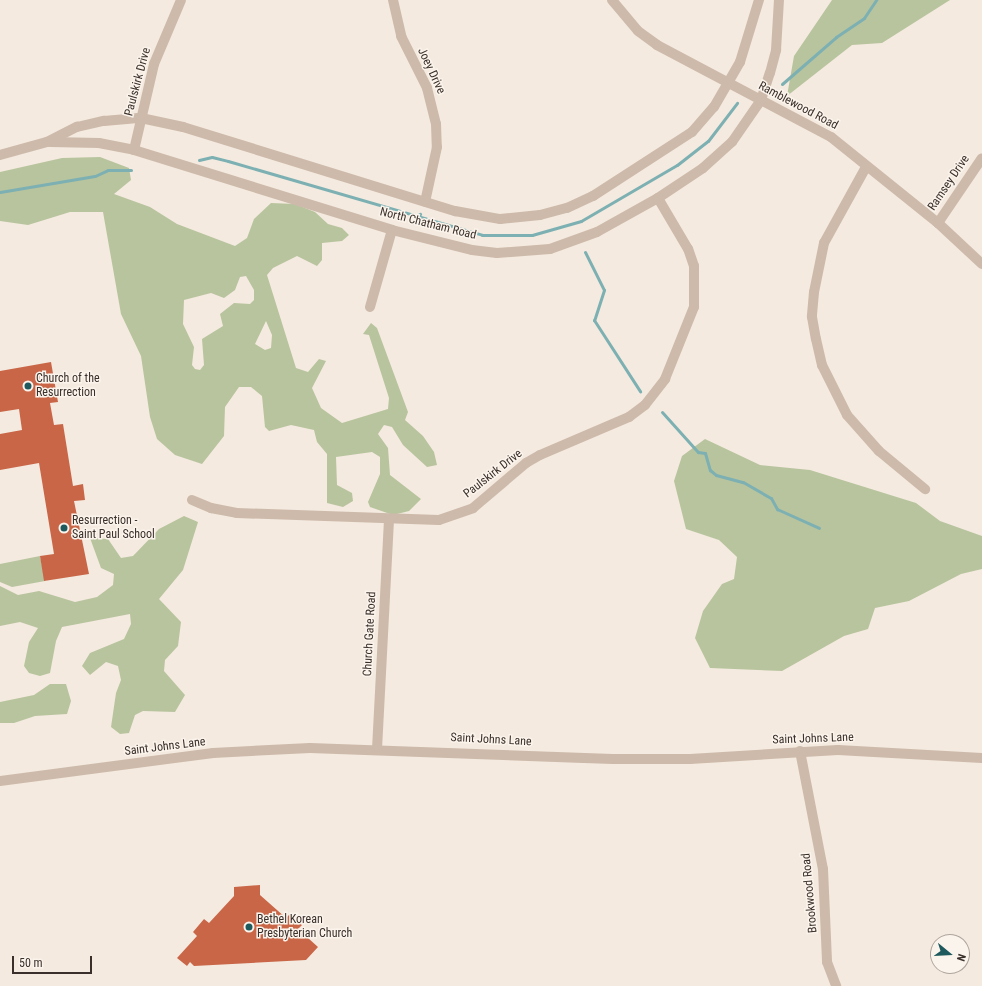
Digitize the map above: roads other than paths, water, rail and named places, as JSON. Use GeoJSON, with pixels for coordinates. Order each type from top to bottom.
{"type":"FeatureCollection","features":[{"type":"Feature","properties":{"kind":"street","name":"Paulskirk Drive"},"geometry":{"type":"LineString","coordinates":[[134,150],[154,64],[181,0]]}},
{"type":"Feature","properties":{"kind":"street","name":"Joey Drive"},"geometry":{"type":"LineString","coordinates":[[393,0],[401,36],[427,88],[436,124],[435,154],[424,202]]}},
{"type":"Feature","properties":{"kind":"street","name":"Ramblewood Road"},"geometry":{"type":"LineString","coordinates":[[612,0],[627,20],[652,42],[831,137],[866,167],[938,223],[982,264]]}},
{"type":"Feature","properties":{"kind":"street","name":"North Chatham Road"},"geometry":{"type":"LineString","coordinates":[[0,155],[47,142],[78,127],[141,118],[183,127],[331,176],[478,217],[500,219],[520,218],[568,208],[593,196],[692,132],[729,84],[748,39],[759,0]]}},
{"type":"Feature","properties":{"kind":"street","name":"North Chatham Road"},"geometry":{"type":"LineString","coordinates":[[47,142],[99,143],[134,150],[392,230],[472,250],[522,253],[577,241],[658,198],[718,156],[732,142],[761,100],[776,50],[779,0]]}},
{"type":"Feature","properties":{"kind":"street","name":"Ramsey Drive"},"geometry":{"type":"LineString","coordinates":[[938,223],[982,158]]}},
{"type":"Feature","properties":{"kind":"street"},"geometry":{"type":"LineString","coordinates":[[866,167],[824,243],[814,292],[816,339],[822,365],[847,414],[879,451],[925,489]]}},
{"type":"Feature","properties":{"kind":"street","name":"Paulskirk Drive"},"geometry":{"type":"LineString","coordinates":[[192,500],[211,508],[237,513],[389,520],[439,520],[473,508],[526,463],[629,417],[656,394],[687,329],[696,286],[688,249],[658,198]]}},
{"type":"Feature","properties":{"kind":"street"},"geometry":{"type":"LineString","coordinates":[[370,307],[392,230]]}},
{"type":"Feature","properties":{"kind":"street","name":"Church Gate Road"},"geometry":{"type":"LineString","coordinates":[[378,749],[389,520]]}},
{"type":"Feature","properties":{"kind":"street","name":"Saint Johns Lane"},"geometry":{"type":"LineString","coordinates":[[0,781],[228,752],[310,748],[378,749],[658,760],[800,751],[877,750],[982,758]]}},
{"type":"Feature","properties":{"kind":"street","name":"Brookwood Road"},"geometry":{"type":"LineString","coordinates":[[800,751],[823,869],[827,962],[836,986]]}},
{"type":"Feature","properties":{"kind":"waterway"},"geometry":{"type":"LineString","coordinates":[[782,84],[836,37],[864,18],[876,0]]}},
{"type":"Feature","properties":{"kind":"waterway"},"geometry":{"type":"LineString","coordinates":[[199,160],[212,157],[228,161],[482,235],[532,235],[581,221],[677,165],[708,141],[737,103]]}},
{"type":"Feature","properties":{"kind":"waterway"},"geometry":{"type":"LineString","coordinates":[[0,192],[95,176],[108,170],[131,170]]}},
{"type":"Feature","properties":{"kind":"waterway"},"geometry":{"type":"LineString","coordinates":[[414,223],[415,217],[420,214]]}},
{"type":"Feature","properties":{"kind":"waterway"},"geometry":{"type":"LineString","coordinates":[[585,252],[604,290],[594,320],[640,391]]}},
{"type":"Feature","properties":{"kind":"waterway"},"geometry":{"type":"LineString","coordinates":[[662,412],[698,452],[705,453],[710,470],[716,475],[743,482],[771,498],[777,509],[819,528]]}},
{"type":"Feature","properties":{"kind":"place","name":"Church of the Resurrection"},"geometry":{"type":"Point","coordinates":[28,386]}},
{"type":"Feature","properties":{"kind":"place","name":"Resurrection - Saint Paul School"},"geometry":{"type":"Point","coordinates":[64,528]}},
{"type":"Feature","properties":{"kind":"place","name":"Bethel Korean Presbyterian Church"},"geometry":{"type":"Point","coordinates":[249,927]}}]}
